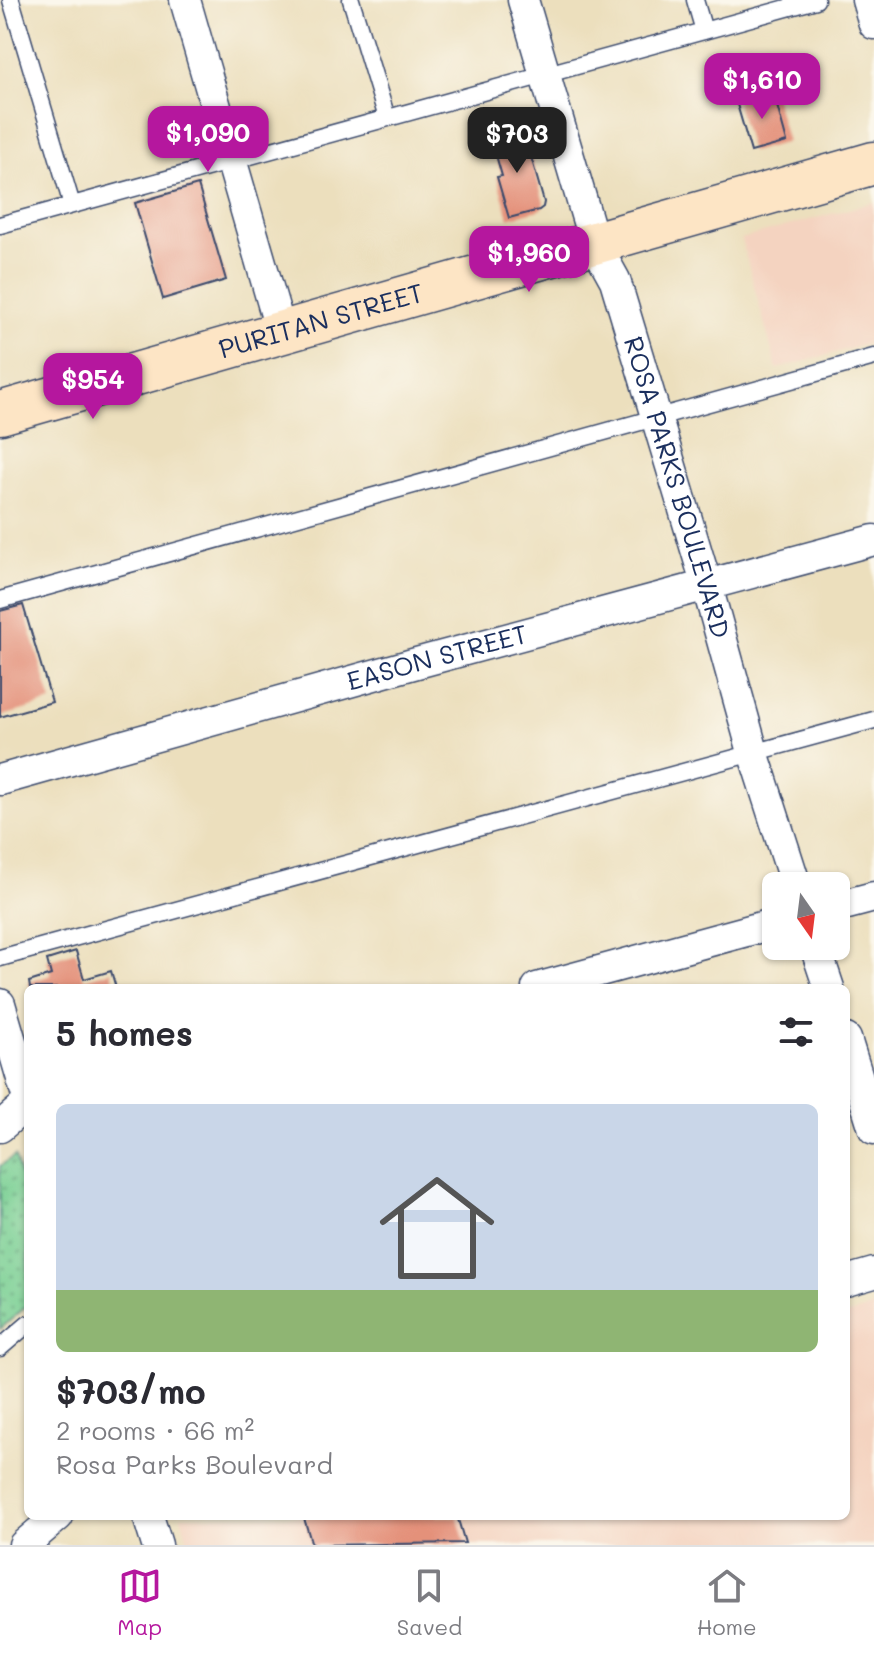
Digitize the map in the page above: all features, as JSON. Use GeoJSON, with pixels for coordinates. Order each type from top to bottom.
{"type":"FeatureCollection","features":[{"type":"Feature","properties":{"kind":"street"},"geometry":{"type":"LineString","coordinates":[[185,0],[281,332]]}},
{"type":"Feature","properties":{"kind":"street","name":"ROSA PARKS BOULEVARD"},"geometry":{"type":"LineString","coordinates":[[523,0],[594,242],[615,280],[707,586],[753,752],[792,872]]}},
{"type":"Feature","properties":{"kind":"street"},"geometry":{"type":"LineString","coordinates":[[867,0],[874,24]]}},
{"type":"Feature","properties":{"kind":"street","name":"PURITAN STREET"},"geometry":{"type":"LineString","coordinates":[[0,413],[874,163]]}},
{"type":"Feature","properties":{"kind":"street","name":"EASON STREET"},"geometry":{"type":"LineString","coordinates":[[0,780],[413,664],[874,540]]}},
{"type":"Feature","properties":{"kind":"street"},"geometry":{"type":"LineString","coordinates":[[850,903],[874,897]]}},
{"type":"Feature","properties":{"kind":"street"},"geometry":{"type":"LineString","coordinates":[[552,984],[762,927]]}},
{"type":"Feature","properties":{"kind":"street"},"geometry":{"type":"LineString","coordinates":[[820,960],[828,984]]}},
{"type":"Feature","properties":{"kind":"street"},"geometry":{"type":"LineString","coordinates":[[0,1004],[24,1087]]}},
{"type":"Feature","properties":{"kind":"street"},"geometry":{"type":"LineString","coordinates":[[850,1053],[874,1129]]}},
{"type":"Feature","properties":{"kind":"street"},"geometry":{"type":"LineString","coordinates":[[0,1127],[24,1105]]}},
{"type":"Feature","properties":{"kind":"street"},"geometry":{"type":"LineString","coordinates":[[850,1280],[874,1273]]}},
{"type":"Feature","properties":{"kind":"street"},"geometry":{"type":"LineString","coordinates":[[24,1545],[53,1520]]}},
{"type":"Feature","properties":{"kind":"street"},"geometry":{"type":"LineString","coordinates":[[149,1520],[157,1545]]}},
{"type":"Feature","properties":{"kind":"lane"},"geometry":{"type":"LineString","coordinates":[[11,0],[72,205]]}},
{"type":"Feature","properties":{"kind":"lane"},"geometry":{"type":"LineString","coordinates":[[351,0],[387,118]]}},
{"type":"Feature","properties":{"kind":"lane"},"geometry":{"type":"LineString","coordinates":[[695,0],[704,31]]}},
{"type":"Feature","properties":{"kind":"lane"},"geometry":{"type":"LineString","coordinates":[[0,225],[816,0]]}},
{"type":"Feature","properties":{"kind":"lane"},"geometry":{"type":"LineString","coordinates":[[0,600],[874,357]]}},
{"type":"Feature","properties":{"kind":"lane"},"geometry":{"type":"LineString","coordinates":[[0,958],[874,720]]}},
{"type":"Feature","properties":{"kind":"lane"},"geometry":{"type":"LineString","coordinates":[[0,1348],[24,1327]]}},
{"type":"Feature","properties":{"kind":"shaded area"},"geometry":{"type":"Polygon","coordinates":[[[874,202],[874,342],[777,369],[741,239],[874,202]]]}},
{"type":"Feature","properties":{"kind":"shaded area"},"geometry":{"type":"Polygon","coordinates":[[[874,1307],[874,1545],[189,1545],[182,1520],[850,1520],[850,1314],[874,1307]]]}},
{"type":"Feature","properties":{"kind":"green space"},"geometry":{"type":"Polygon","coordinates":[[[15,1156],[24,1189],[24,1308],[0,1329],[0,1166],[15,1156]]]}},
{"type":"Feature","properties":{"kind":"building"},"geometry":{"type":"Polygon","coordinates":[[[773,91],[787,142],[751,152],[736,101],[773,91]]]}},
{"type":"Feature","properties":{"kind":"building"},"geometry":{"type":"Polygon","coordinates":[[[523,129],[544,202],[539,210],[509,218],[497,177],[502,176],[491,138],[523,129]]]}},
{"type":"Feature","properties":{"kind":"building"},"geometry":{"type":"Polygon","coordinates":[[[198,185],[226,280],[163,299],[135,203],[198,185]]]}},
{"type":"Feature","properties":{"kind":"building"},"geometry":{"type":"Polygon","coordinates":[[[23,605],[52,702],[0,717],[0,611],[23,605]]]}},
{"type":"Feature","properties":{"kind":"building"},"geometry":{"type":"Polygon","coordinates":[[[76,951],[84,979],[111,971],[115,984],[29,984],[51,975],[47,960],[76,951]]]}},
{"type":"Feature","properties":{"kind":"building"},"geometry":{"type":"Polygon","coordinates":[[[305,1520],[458,1520],[465,1543],[312,1545],[305,1520]]]}}]}
